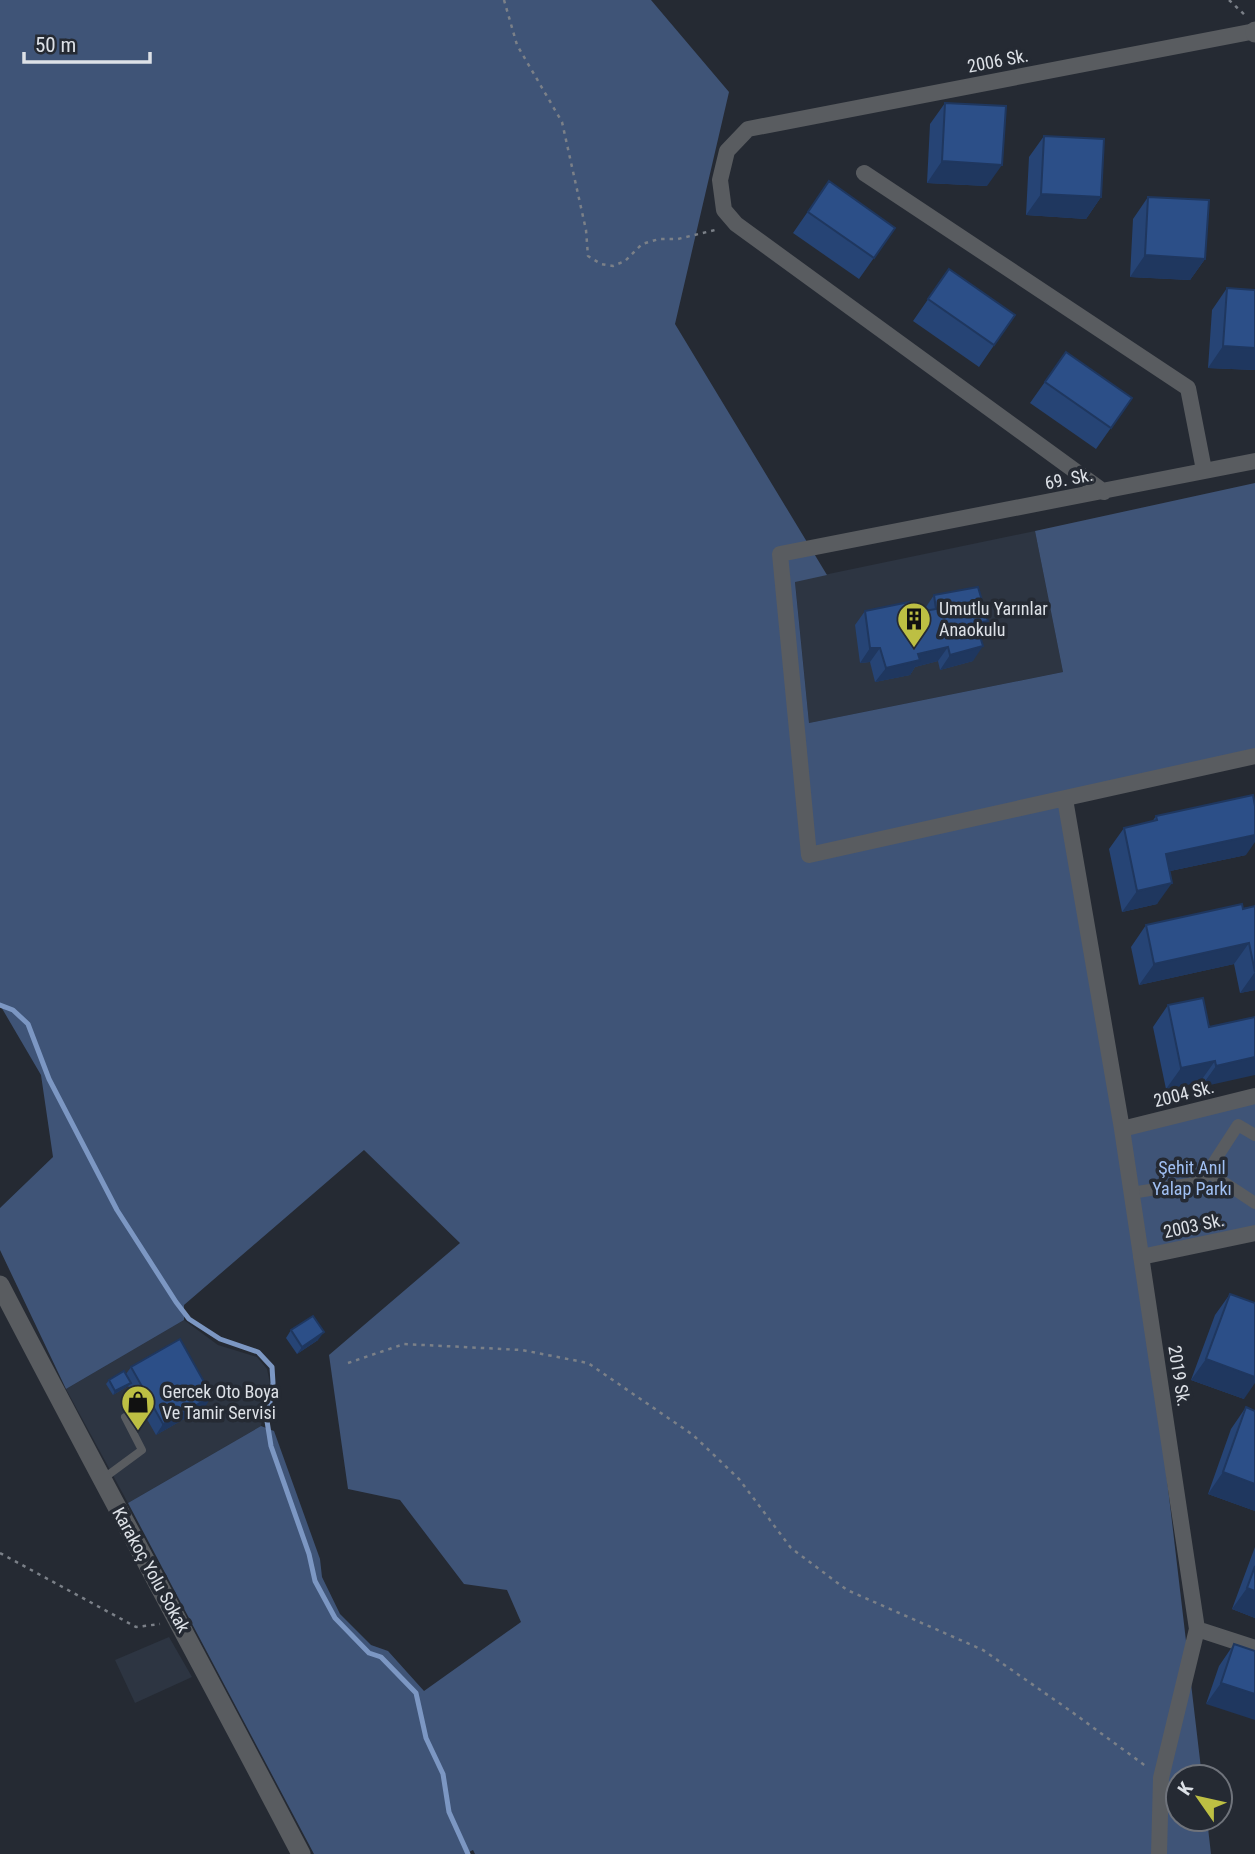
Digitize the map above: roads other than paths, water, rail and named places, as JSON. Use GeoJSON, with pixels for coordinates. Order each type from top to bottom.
{"type":"FeatureCollection","features":[{"type":"Feature","properties":{"kind":"street","name":"2006 Sk."},"geometry":{"type":"LineString","coordinates":[[1104,492],[736,224],[724,210],[720,180],[727,151],[748,129],[1255,32]]}},
{"type":"Feature","properties":{"kind":"street"},"geometry":{"type":"LineString","coordinates":[[864,173],[1188,388],[1204,470]]}},
{"type":"Feature","properties":{"kind":"street","name":"69. Sk."},"geometry":{"type":"LineString","coordinates":[[1065,799],[809,855],[780,554],[1255,461]]}},
{"type":"Feature","properties":{"kind":"street"},"geometry":{"type":"LineString","coordinates":[[1065,799],[1255,757]]}},
{"type":"Feature","properties":{"kind":"street","name":"2019 Sk."},"geometry":{"type":"LineString","coordinates":[[1065,799],[1122,1129],[1197,1629]]}},
{"type":"Feature","properties":{"kind":"street","name":"2004 Sk."},"geometry":{"type":"LineString","coordinates":[[1122,1129],[1255,1096]]}},
{"type":"Feature","properties":{"kind":"street"},"geometry":{"type":"LineString","coordinates":[[1131,1193],[1202,1182],[1238,1125],[1255,1135]]}},
{"type":"Feature","properties":{"kind":"street"},"geometry":{"type":"LineString","coordinates":[[1208,1172],[1255,1203]]}},
{"type":"Feature","properties":{"kind":"street","name":"2003 Sk."},"geometry":{"type":"LineString","coordinates":[[1141,1257],[1255,1233]]}},
{"type":"Feature","properties":{"kind":"street","name":"Karakoç Yolu Sokak"},"geometry":{"type":"LineString","coordinates":[[0,1285],[302,1854]]}},
{"type":"Feature","properties":{"kind":"street"},"geometry":{"type":"LineString","coordinates":[[1159,1854],[1161,1778],[1197,1629],[1255,1648]]}},
{"type":"Feature","properties":{"kind":"lane"},"geometry":{"type":"LineString","coordinates":[[102,1480],[142,1450],[125,1417]]}},
{"type":"Feature","properties":{"kind":"waterway"},"geometry":{"type":"LineString","coordinates":[[0,1005],[13,1010],[28,1024],[49,1079],[117,1210],[176,1302],[189,1319],[220,1339],[258,1352],[272,1367],[273,1383],[267,1421],[271,1446],[309,1554],[315,1581],[335,1618],[369,1653],[381,1657],[416,1693],[426,1738],[443,1774],[449,1812],[468,1854]]}},
{"type":"Feature","properties":{"kind":"place","name":"Umutlu Yarınlar Anaokulu"},"geometry":{"type":"Point","coordinates":[914,649]}},
{"type":"Feature","properties":{"kind":"place","name":"Gercek Oto Boya Ve Tamir Servisi"},"geometry":{"type":"Point","coordinates":[138,1432]}},
{"type":"Feature","properties":{"kind":"park label","name":"Şehit Anıl Yalap Parkı"},"geometry":{"type":"Point","coordinates":[1192,1178]}}]}
